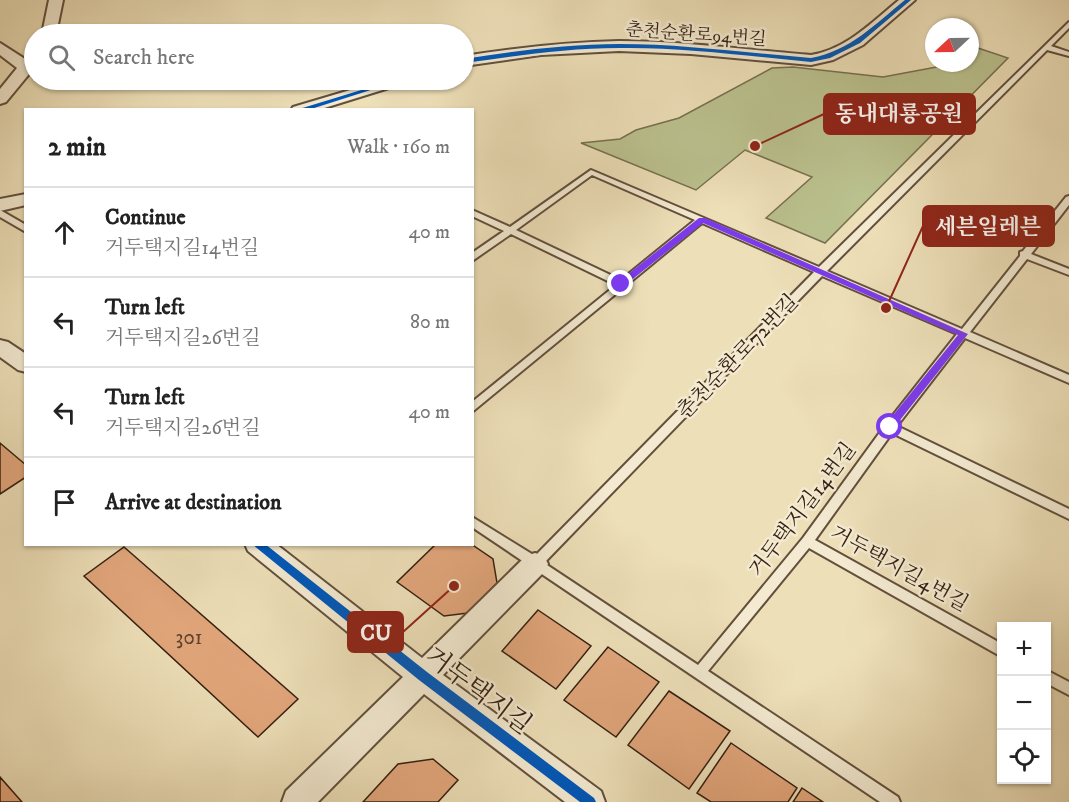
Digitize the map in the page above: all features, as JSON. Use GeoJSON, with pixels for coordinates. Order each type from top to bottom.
{"type":"FeatureCollection","features":[{"type":"Feature","properties":{"kind":"street"},"geometry":{"type":"LineString","coordinates":[[51,24],[56,0]]}},
{"type":"Feature","properties":{"kind":"street","name":"춘천순환로94번길"},"geometry":{"type":"LineString","coordinates":[[474,60],[548,50],[618,46],[680,48],[811,60],[828,57],[858,42],[908,0]]}},
{"type":"Feature","properties":{"kind":"street"},"geometry":{"type":"LineString","coordinates":[[0,48],[24,60]]}},
{"type":"Feature","properties":{"kind":"street"},"geometry":{"type":"LineString","coordinates":[[0,99],[24,71]]}},
{"type":"Feature","properties":{"kind":"street"},"geometry":{"type":"LineString","coordinates":[[305,108],[365,90]]}},
{"type":"Feature","properties":{"kind":"street"},"geometry":{"type":"LineString","coordinates":[[0,205],[24,199]]}},
{"type":"Feature","properties":{"kind":"street"},"geometry":{"type":"LineString","coordinates":[[0,347],[24,364]]}},
{"type":"Feature","properties":{"kind":"street","name":"거두택지길"},"geometry":{"type":"LineString","coordinates":[[259,546],[423,676],[590,802]]}},
{"type":"Feature","properties":{"kind":"street","name":"춘천순환로72번길"},"geometry":{"type":"LineString","coordinates":[[297,802],[535,564]]}},
{"type":"Feature","properties":{"kind":"lane","name":"춘천순환로72번길"},"geometry":{"type":"LineString","coordinates":[[535,564],[822,270],[1069,24]]}},
{"type":"Feature","properties":{"kind":"lane"},"geometry":{"type":"LineString","coordinates":[[1046,47],[1069,54]]}},
{"type":"Feature","properties":{"kind":"lane"},"geometry":{"type":"LineString","coordinates":[[474,257],[591,172],[822,270],[1069,379]]}},
{"type":"Feature","properties":{"kind":"lane","name":"거두택지길14번길"},"geometry":{"type":"LineString","coordinates":[[699,673],[807,541],[890,427],[1023,254],[1069,199]]}},
{"type":"Feature","properties":{"kind":"lane"},"geometry":{"type":"LineString","coordinates":[[0,213],[24,228]]}},
{"type":"Feature","properties":{"kind":"lane"},"geometry":{"type":"LineString","coordinates":[[474,213],[621,284]]}},
{"type":"Feature","properties":{"kind":"lane"},"geometry":{"type":"LineString","coordinates":[[474,406],[702,219]]}},
{"type":"Feature","properties":{"kind":"lane"},"geometry":{"type":"LineString","coordinates":[[1023,254],[1069,272]]}},
{"type":"Feature","properties":{"kind":"lane"},"geometry":{"type":"LineString","coordinates":[[890,427],[1069,514]]}},
{"type":"Feature","properties":{"kind":"lane"},"geometry":{"type":"LineString","coordinates":[[474,522],[893,802]]}},
{"type":"Feature","properties":{"kind":"lane","name":"거두택지길4번길"},"geometry":{"type":"LineString","coordinates":[[807,541],[997,648]]}},
{"type":"Feature","properties":{"kind":"lane"},"geometry":{"type":"LineString","coordinates":[[1051,678],[1069,689]]}},
{"type":"Feature","properties":{"kind":"green space"},"geometry":{"type":"Polygon","coordinates":[[[979,48],[1008,58],[825,243],[766,218],[812,177],[745,150],[696,190],[581,143],[620,139],[636,130],[679,118],[772,68],[793,67],[883,77],[925,69],[925,72],[979,72],[979,48]]]}},
{"type":"Feature","properties":{"kind":"building"},"geometry":{"type":"Polygon","coordinates":[[[0,443],[24,463],[24,478],[0,494],[0,443]]]}},
{"type":"Feature","properties":{"kind":"building"},"geometry":{"type":"Polygon","coordinates":[[[434,546],[474,546],[493,559],[497,583],[468,613],[444,616],[397,582],[434,546]]]}},
{"type":"Feature","properties":{"kind":"building"},"geometry":{"type":"Polygon","coordinates":[[[124,547],[298,699],[258,737],[84,576],[124,547]]]}},
{"type":"Feature","properties":{"kind":"building"},"geometry":{"type":"Polygon","coordinates":[[[538,610],[591,646],[556,689],[502,651],[538,610]]]}},
{"type":"Feature","properties":{"kind":"building"},"geometry":{"type":"Polygon","coordinates":[[[608,647],[659,682],[616,737],[564,700],[608,647]]]}},
{"type":"Feature","properties":{"kind":"building"},"geometry":{"type":"Polygon","coordinates":[[[669,691],[730,731],[689,789],[628,745],[669,691]]]}},
{"type":"Feature","properties":{"kind":"building"},"geometry":{"type":"Polygon","coordinates":[[[731,743],[797,788],[788,802],[711,802],[697,793],[731,743]]]}},
{"type":"Feature","properties":{"kind":"building"},"geometry":{"type":"Polygon","coordinates":[[[433,759],[458,780],[438,802],[363,802],[398,764],[433,759]]]}},
{"type":"Feature","properties":{"kind":"building"},"geometry":{"type":"Polygon","coordinates":[[[0,777],[22,802],[0,802],[0,777]]]}},
{"type":"Feature","properties":{"kind":"building"},"geometry":{"type":"Polygon","coordinates":[[[802,788],[823,802],[793,802],[802,788]]]}},
{"type":"Feature","properties":{"kind":"cycle path"},"geometry":{"type":"LineString","coordinates":[[474,59],[541,50],[643,46],[811,60],[828,57],[858,42],[908,0]]}},
{"type":"Feature","properties":{"kind":"cycle path"},"geometry":{"type":"LineString","coordinates":[[306,108],[366,90]]}},
{"type":"Feature","properties":{"kind":"cycle path"},"geometry":{"type":"LineString","coordinates":[[260,546],[423,676],[590,802]]}},
{"type":"Feature","properties":{"kind":"place","name":"동내대룡공원"},"geometry":{"type":"Point","coordinates":[755,146]}},
{"type":"Feature","properties":{"kind":"place","name":"세븐일레븐"},"geometry":{"type":"Point","coordinates":[886,308]}},
{"type":"Feature","properties":{"kind":"place","name":"CU"},"geometry":{"type":"Point","coordinates":[454,586]}},
{"type":"Feature","properties":{"kind":"route"},"geometry":{"type":"LineString","coordinates":[[621,284],[702,219],[963,334],[890,427]]}}]}
